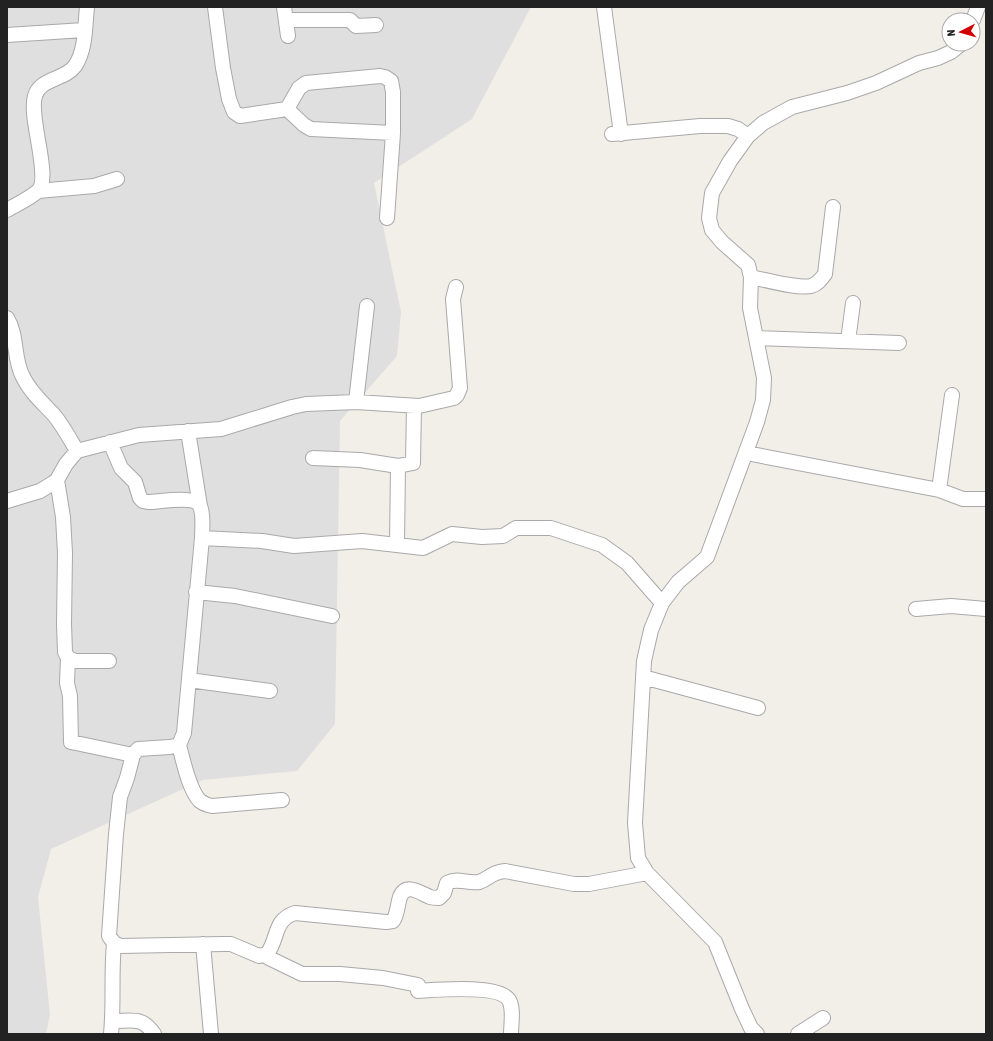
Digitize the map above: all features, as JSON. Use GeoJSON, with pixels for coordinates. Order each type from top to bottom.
{"type":"FeatureCollection","features":[{"type":"Feature","properties":{"kind":"street"},"geometry":{"type":"LineString","coordinates":[[7,210],[38,191],[42,185],[42,171],[34,111],[35,96],[45,83],[69,73],[75,65],[81,50],[87,7]]}},
{"type":"Feature","properties":{"kind":"street"},"geometry":{"type":"LineString","coordinates":[[215,7],[223,68],[229,99],[234,112],[240,116],[245,116],[287,109]]}},
{"type":"Feature","properties":{"kind":"street"},"geometry":{"type":"LineString","coordinates":[[604,7],[616,134],[700,126],[728,126],[738,129],[748,136]]}},
{"type":"Feature","properties":{"kind":"street"},"geometry":{"type":"LineString","coordinates":[[984,7],[986,17]]}},
{"type":"Feature","properties":{"kind":"street"},"geometry":{"type":"LineString","coordinates":[[288,36],[285,14],[350,20],[356,26],[376,25]]}},
{"type":"Feature","properties":{"kind":"street"},"geometry":{"type":"LineString","coordinates":[[7,35],[84,30]]}},
{"type":"Feature","properties":{"kind":"street"},"geometry":{"type":"LineString","coordinates":[[757,1034],[751,1028],[742,1009],[715,942],[647,873],[638,858],[635,823],[644,661],[651,630],[662,603],[678,582],[707,557],[746,453],[763,400],[764,378],[750,308],[751,277],[748,265],[722,242],[712,230],[709,218],[712,192],[730,161],[748,136],[763,123],[792,107],[847,93],[876,83],[919,63],[938,58],[951,52]]}},
{"type":"Feature","properties":{"kind":"street"},"geometry":{"type":"LineString","coordinates":[[287,109],[299,88],[306,83],[380,76],[386,77],[391,81],[393,92],[393,133],[387,218]]}},
{"type":"Feature","properties":{"kind":"street"},"geometry":{"type":"LineString","coordinates":[[287,109],[304,125],[311,129],[393,133]]}},
{"type":"Feature","properties":{"kind":"street"},"geometry":{"type":"LineString","coordinates":[[38,191],[94,186],[117,179]]}},
{"type":"Feature","properties":{"kind":"street"},"geometry":{"type":"LineString","coordinates":[[751,277],[800,286],[812,286],[820,282],[825,274],[833,207]]}},
{"type":"Feature","properties":{"kind":"street"},"geometry":{"type":"LineString","coordinates":[[7,501],[40,491],[57,480],[66,464],[77,451],[139,435],[228,427],[281,410],[306,404],[356,402],[414,406],[454,398],[459,392],[460,388],[454,300],[456,287]]}},
{"type":"Feature","properties":{"kind":"street"},"geometry":{"type":"LineString","coordinates":[[848,341],[853,302]]}},
{"type":"Feature","properties":{"kind":"street"},"geometry":{"type":"LineString","coordinates":[[356,402],[367,306]]}},
{"type":"Feature","properties":{"kind":"street"},"geometry":{"type":"LineString","coordinates":[[7,318],[14,333],[18,364],[23,377],[31,389],[60,423],[77,451]]}},
{"type":"Feature","properties":{"kind":"street"},"geometry":{"type":"LineString","coordinates":[[757,338],[899,343]]}},
{"type":"Feature","properties":{"kind":"street"},"geometry":{"type":"LineString","coordinates":[[939,490],[952,395]]}},
{"type":"Feature","properties":{"kind":"street"},"geometry":{"type":"LineString","coordinates":[[314,458],[360,460],[398,466],[413,463],[414,406]]}},
{"type":"Feature","properties":{"kind":"street"},"geometry":{"type":"LineString","coordinates":[[188,431],[202,514],[202,538],[184,733],[179,745],[191,784],[199,800],[204,804],[212,806],[282,800]]}},
{"type":"Feature","properties":{"kind":"street"},"geometry":{"type":"LineString","coordinates":[[110,442],[121,468],[135,482],[140,498],[143,501],[187,500],[195,501],[200,506]]}},
{"type":"Feature","properties":{"kind":"street"},"geometry":{"type":"LineString","coordinates":[[746,453],[939,490],[963,498],[986,499]]}},
{"type":"Feature","properties":{"kind":"street"},"geometry":{"type":"LineString","coordinates":[[397,545],[398,466]]}},
{"type":"Feature","properties":{"kind":"street"},"geometry":{"type":"LineString","coordinates":[[57,480],[64,525],[64,624],[65,652],[68,658],[67,683],[70,696],[71,742],[133,755]]}},
{"type":"Feature","properties":{"kind":"street"},"geometry":{"type":"LineString","coordinates":[[202,538],[262,541],[294,546],[353,541],[424,548],[452,534],[482,538],[503,536],[516,528],[551,528],[602,546],[627,563],[662,603]]}},
{"type":"Feature","properties":{"kind":"street"},"geometry":{"type":"LineString","coordinates":[[196,592],[235,596],[332,616]]}},
{"type":"Feature","properties":{"kind":"street"},"geometry":{"type":"LineString","coordinates":[[916,609],[951,606],[986,609]]}},
{"type":"Feature","properties":{"kind":"street"},"geometry":{"type":"LineString","coordinates":[[68,658],[75,661],[108,661]]}},
{"type":"Feature","properties":{"kind":"street"},"geometry":{"type":"LineString","coordinates":[[643,677],[758,708]]}},
{"type":"Feature","properties":{"kind":"street"},"geometry":{"type":"LineString","coordinates":[[189,680],[270,691]]}},
{"type":"Feature","properties":{"kind":"street"},"geometry":{"type":"LineString","coordinates":[[179,745],[138,749],[133,755],[120,797],[109,936],[114,943],[120,946],[231,944],[259,956],[266,955],[272,948],[280,924],[287,916],[295,913],[386,922],[393,921],[397,915],[400,896],[405,890],[412,889],[432,898],[439,898],[444,893],[447,883],[453,880],[479,882],[496,872],[505,871],[574,884],[589,884],[647,873]]}},
{"type":"Feature","properties":{"kind":"street"},"geometry":{"type":"LineString","coordinates":[[114,943],[112,960],[111,1027],[138,1021],[144,1022],[149,1026],[154,1034]]}},
{"type":"Feature","properties":{"kind":"street"},"geometry":{"type":"LineString","coordinates":[[203,944],[211,1034]]}},
{"type":"Feature","properties":{"kind":"street"},"geometry":{"type":"LineString","coordinates":[[266,955],[269,958],[302,974],[340,974],[383,978],[418,988],[469,989],[498,993],[505,996],[511,1005],[511,1034]]}},
{"type":"Feature","properties":{"kind":"street"},"geometry":{"type":"LineString","coordinates":[[798,1034],[823,1018]]}},
{"type":"Feature","properties":{"kind":"shaded area"},"geometry":{"type":"Polygon","coordinates":[[[7,7],[531,7],[472,119],[374,183],[401,312],[397,356],[340,421],[335,724],[297,771],[203,780],[51,849],[38,897],[50,1015],[46,1034],[7,1034],[7,7]]]}}]}
